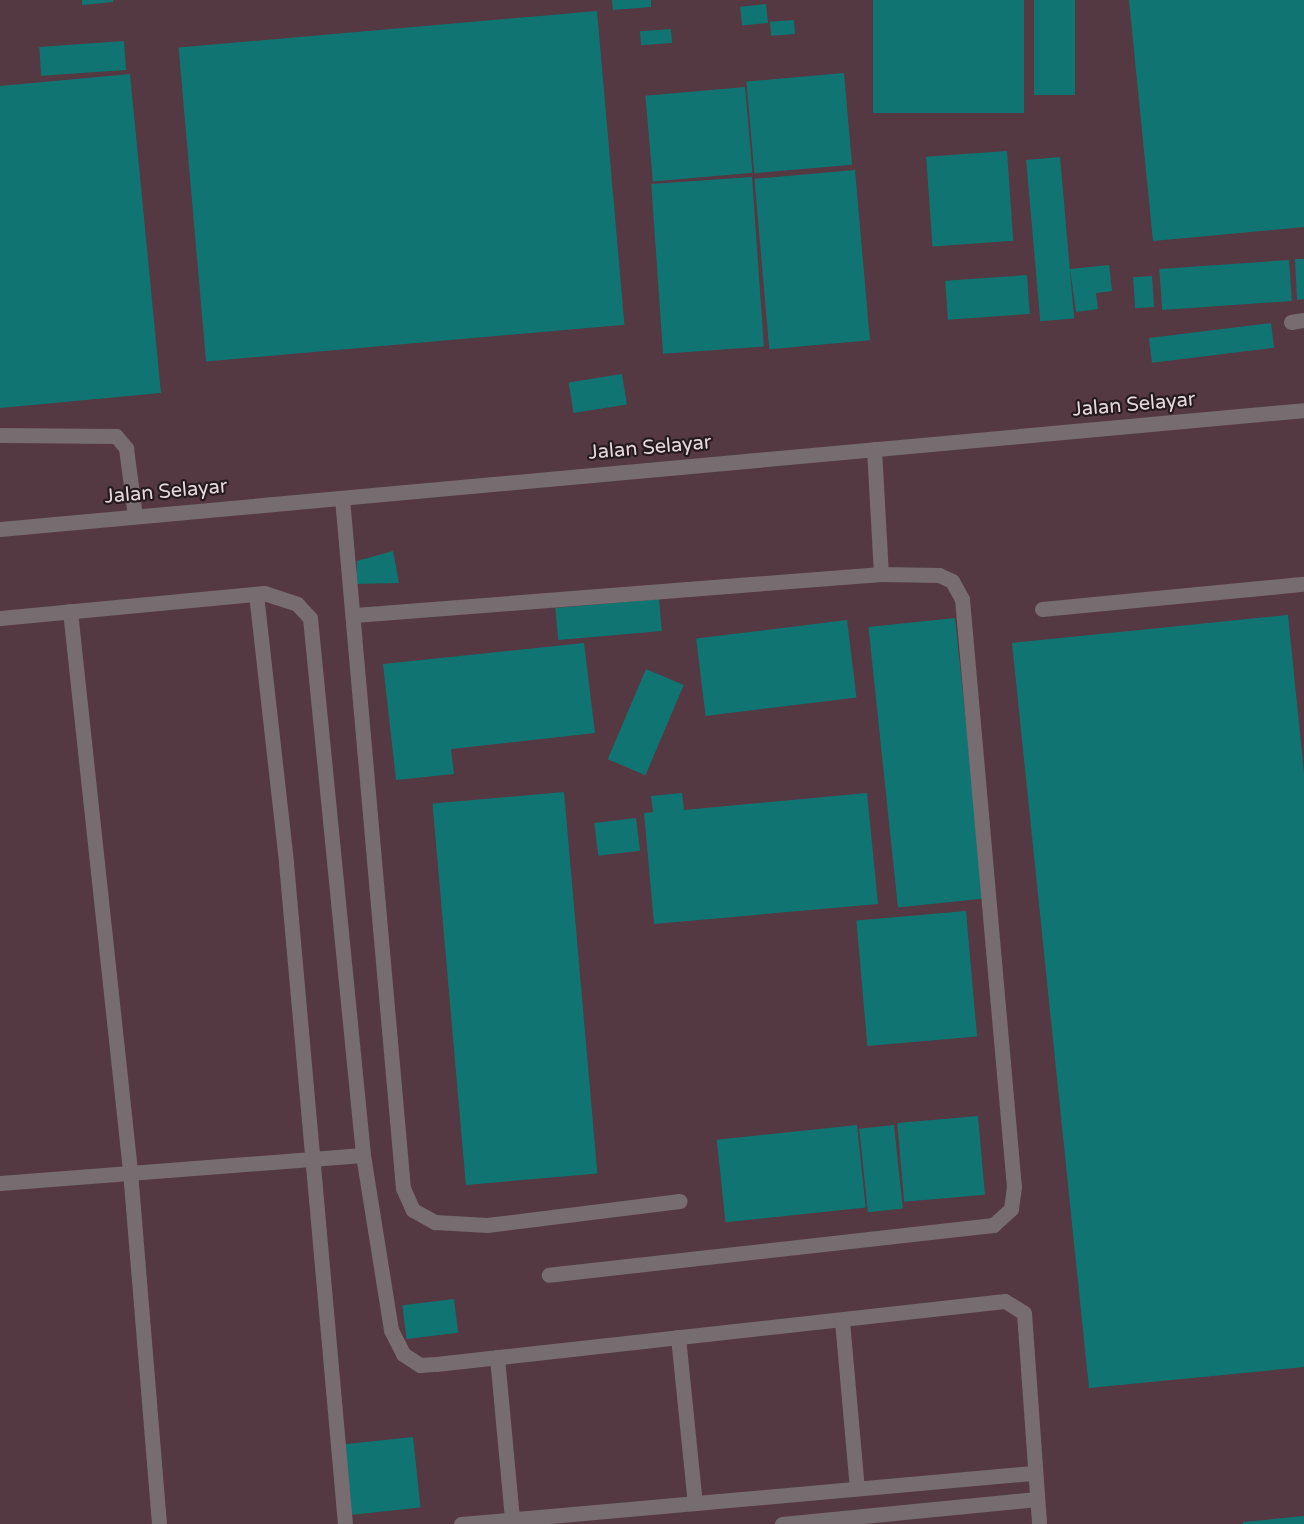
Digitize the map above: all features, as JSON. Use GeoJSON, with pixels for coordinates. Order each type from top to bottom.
{"type":"FeatureCollection","features":[{"type":"Feature","properties":{"kind":"street","name":"Jalan Selayar"},"geometry":{"type":"LineString","coordinates":[[0,529],[1304,410]]}},
{"type":"Feature","properties":{"kind":"street"},"geometry":{"type":"LineString","coordinates":[[0,435],[116,436],[126,448],[135,516]]}},
{"type":"Feature","properties":{"kind":"street"},"geometry":{"type":"LineString","coordinates":[[874,449],[881,574]]}},
{"type":"Feature","properties":{"kind":"street"},"geometry":{"type":"LineString","coordinates":[[342,498],[355,615],[403,1188],[413,1210],[435,1222],[487,1225],[680,1201]]}},
{"type":"Feature","properties":{"kind":"street"},"geometry":{"type":"LineString","coordinates":[[355,615],[881,574],[939,575],[952,581],[963,599],[1014,1187],[1011,1209],[1005,1218],[985,1226],[549,1275]]}},
{"type":"Feature","properties":{"kind":"street"},"geometry":{"type":"LineString","coordinates":[[1042,609],[1304,584]]}},
{"type":"Feature","properties":{"kind":"street"},"geometry":{"type":"LineString","coordinates":[[256,594],[312,1159],[345,1524]]}},
{"type":"Feature","properties":{"kind":"street"},"geometry":{"type":"LineString","coordinates":[[0,618],[256,594],[285,598],[309,618],[363,1155],[391,1330],[403,1354],[420,1365],[842,1321],[1005,1301],[1016,1305],[1024,1313],[1029,1352],[1033,1473],[1039,1524]]}},
{"type":"Feature","properties":{"kind":"street"},"geometry":{"type":"LineString","coordinates":[[70,611],[130,1172],[159,1524]]}},
{"type":"Feature","properties":{"kind":"street"},"geometry":{"type":"LineString","coordinates":[[0,1183],[363,1155]]}},
{"type":"Feature","properties":{"kind":"street"},"geometry":{"type":"LineString","coordinates":[[842,1321],[857,1488]]}},
{"type":"Feature","properties":{"kind":"street"},"geometry":{"type":"LineString","coordinates":[[678,1337],[695,1503]]}},
{"type":"Feature","properties":{"kind":"street"},"geometry":{"type":"LineString","coordinates":[[497,1357],[512,1520]]}},
{"type":"Feature","properties":{"kind":"street"},"geometry":{"type":"LineString","coordinates":[[461,1524],[1033,1473]]}},
{"type":"Feature","properties":{"kind":"street"},"geometry":{"type":"LineString","coordinates":[[782,1524],[1037,1499]]}},
{"type":"Feature","properties":{"kind":"shaded area"},"geometry":{"type":"Polygon","coordinates":[[[0,0],[1304,0],[1304,1524],[0,1524],[0,0]]]}},
{"type":"Feature","properties":{"kind":"building"},"geometry":{"type":"Polygon","coordinates":[[[82,0],[113,0],[113,2],[82,5],[82,0]]]}},
{"type":"Feature","properties":{"kind":"building"},"geometry":{"type":"Polygon","coordinates":[[[612,0],[651,0],[651,7],[613,10],[612,0]]]}},
{"type":"Feature","properties":{"kind":"building"},"geometry":{"type":"Polygon","coordinates":[[[873,0],[1024,0],[1024,113],[873,113],[873,0]]]}},
{"type":"Feature","properties":{"kind":"building"},"geometry":{"type":"Polygon","coordinates":[[[1034,0],[1075,0],[1075,95],[1034,95],[1034,0]]]}},
{"type":"Feature","properties":{"kind":"building"},"geometry":{"type":"Polygon","coordinates":[[[1129,0],[1304,0],[1304,227],[1153,241],[1129,0]]]}},
{"type":"Feature","properties":{"kind":"building"},"geometry":{"type":"Polygon","coordinates":[[[766,4],[768,23],[742,26],[740,7],[766,4]]]}},
{"type":"Feature","properties":{"kind":"building"},"geometry":{"type":"Polygon","coordinates":[[[597,11],[624,325],[206,361],[179,48],[597,11]]]}},
{"type":"Feature","properties":{"kind":"building"},"geometry":{"type":"Polygon","coordinates":[[[794,20],[795,34],[771,36],[770,22],[794,20]]]}},
{"type":"Feature","properties":{"kind":"building"},"geometry":{"type":"Polygon","coordinates":[[[671,29],[672,43],[641,45],[640,31],[671,29]]]}},
{"type":"Feature","properties":{"kind":"building"},"geometry":{"type":"Polygon","coordinates":[[[124,41],[126,70],[41,76],[39,47],[124,41]]]}},
{"type":"Feature","properties":{"kind":"building"},"geometry":{"type":"Polygon","coordinates":[[[844,73],[852,165],[754,173],[746,82],[844,73]]]}},
{"type":"Feature","properties":{"kind":"building"},"geometry":{"type":"Polygon","coordinates":[[[130,74],[161,393],[0,408],[0,86],[130,74]]]}},
{"type":"Feature","properties":{"kind":"building"},"geometry":{"type":"Polygon","coordinates":[[[745,87],[752,173],[653,181],[645,96],[745,87]]]}},
{"type":"Feature","properties":{"kind":"building"},"geometry":{"type":"Polygon","coordinates":[[[1007,151],[1013,241],[932,246],[926,157],[1007,151]]]}},
{"type":"Feature","properties":{"kind":"building"},"geometry":{"type":"Polygon","coordinates":[[[1060,157],[1074,318],[1040,321],[1026,160],[1060,157]]]}},
{"type":"Feature","properties":{"kind":"building"},"geometry":{"type":"Polygon","coordinates":[[[855,170],[870,340],[769,349],[754,179],[855,170]]]}},
{"type":"Feature","properties":{"kind":"building"},"geometry":{"type":"Polygon","coordinates":[[[752,177],[764,347],[663,354],[651,184],[752,177]]]}},
{"type":"Feature","properties":{"kind":"building"},"geometry":{"type":"Polygon","coordinates":[[[1295,259],[1304,259],[1304,299],[1297,300],[1295,259]]]}},
{"type":"Feature","properties":{"kind":"building"},"geometry":{"type":"Polygon","coordinates":[[[1289,260],[1292,301],[1162,310],[1159,269],[1289,260]]]}},
{"type":"Feature","properties":{"kind":"building"},"geometry":{"type":"Polygon","coordinates":[[[1109,265],[1112,291],[1096,293],[1098,309],[1076,312],[1070,269],[1109,265]]]}},
{"type":"Feature","properties":{"kind":"building"},"geometry":{"type":"Polygon","coordinates":[[[1027,275],[1030,314],[948,320],[945,281],[1027,275]]]}},
{"type":"Feature","properties":{"kind":"building"},"geometry":{"type":"Polygon","coordinates":[[[1152,276],[1154,307],[1135,308],[1133,277],[1152,276]]]}},
{"type":"Feature","properties":{"kind":"building"},"geometry":{"type":"Polygon","coordinates":[[[1271,323],[1274,348],[1152,363],[1149,338],[1271,323]]]}},
{"type":"Feature","properties":{"kind":"building"},"geometry":{"type":"Polygon","coordinates":[[[622,374],[627,405],[574,413],[569,382],[622,374]]]}},
{"type":"Feature","properties":{"kind":"building"},"geometry":{"type":"Polygon","coordinates":[[[393,551],[399,583],[356,584],[357,561],[393,551]]]}},
{"type":"Feature","properties":{"kind":"building"},"geometry":{"type":"Polygon","coordinates":[[[659,599],[662,631],[558,640],[555,608],[659,599]]]}},
{"type":"Feature","properties":{"kind":"building"},"geometry":{"type":"Polygon","coordinates":[[[1288,615],[1304,773],[1304,1367],[1089,1388],[1012,643],[1288,615]]]}},
{"type":"Feature","properties":{"kind":"building"},"geometry":{"type":"Polygon","coordinates":[[[955,618],[984,898],[898,908],[868,627],[955,618]]]}},
{"type":"Feature","properties":{"kind":"building"},"geometry":{"type":"Polygon","coordinates":[[[847,620],[857,697],[706,716],[696,639],[847,620]]]}},
{"type":"Feature","properties":{"kind":"building"},"geometry":{"type":"Polygon","coordinates":[[[584,643],[595,733],[451,749],[454,774],[396,780],[383,664],[584,643]]]}},
{"type":"Feature","properties":{"kind":"building"},"geometry":{"type":"Polygon","coordinates":[[[646,669],[684,685],[645,775],[608,759],[646,669]]]}},
{"type":"Feature","properties":{"kind":"building"},"geometry":{"type":"Polygon","coordinates":[[[564,792],[597,1174],[466,1185],[433,804],[564,792]]]}},
{"type":"Feature","properties":{"kind":"building"},"geometry":{"type":"Polygon","coordinates":[[[682,793],[684,810],[867,793],[878,904],[654,924],[644,813],[653,812],[651,796],[682,793]]]}},
{"type":"Feature","properties":{"kind":"building"},"geometry":{"type":"Polygon","coordinates":[[[636,818],[640,851],[598,856],[594,823],[636,818]]]}},
{"type":"Feature","properties":{"kind":"building"},"geometry":{"type":"Polygon","coordinates":[[[966,911],[977,1037],[867,1046],[856,921],[966,911]]]}},
{"type":"Feature","properties":{"kind":"building"},"geometry":{"type":"Polygon","coordinates":[[[978,1116],[985,1195],[904,1202],[897,1123],[978,1116]]]}},
{"type":"Feature","properties":{"kind":"building"},"geometry":{"type":"Polygon","coordinates":[[[857,1125],[866,1208],[725,1222],[717,1140],[857,1125]]]}},
{"type":"Feature","properties":{"kind":"building"},"geometry":{"type":"Polygon","coordinates":[[[894,1125],[903,1209],[868,1212],[859,1129],[894,1125]]]}},
{"type":"Feature","properties":{"kind":"building"},"geometry":{"type":"Polygon","coordinates":[[[454,1299],[458,1333],[407,1339],[402,1305],[454,1299]]]}},
{"type":"Feature","properties":{"kind":"building"},"geometry":{"type":"Polygon","coordinates":[[[413,1437],[420,1508],[350,1515],[342,1444],[413,1437]]]}},
{"type":"Feature","properties":{"kind":"building"},"geometry":{"type":"Polygon","coordinates":[[[1304,1516],[1304,1524],[1243,1524],[1243,1522],[1304,1516]]]}}]}
